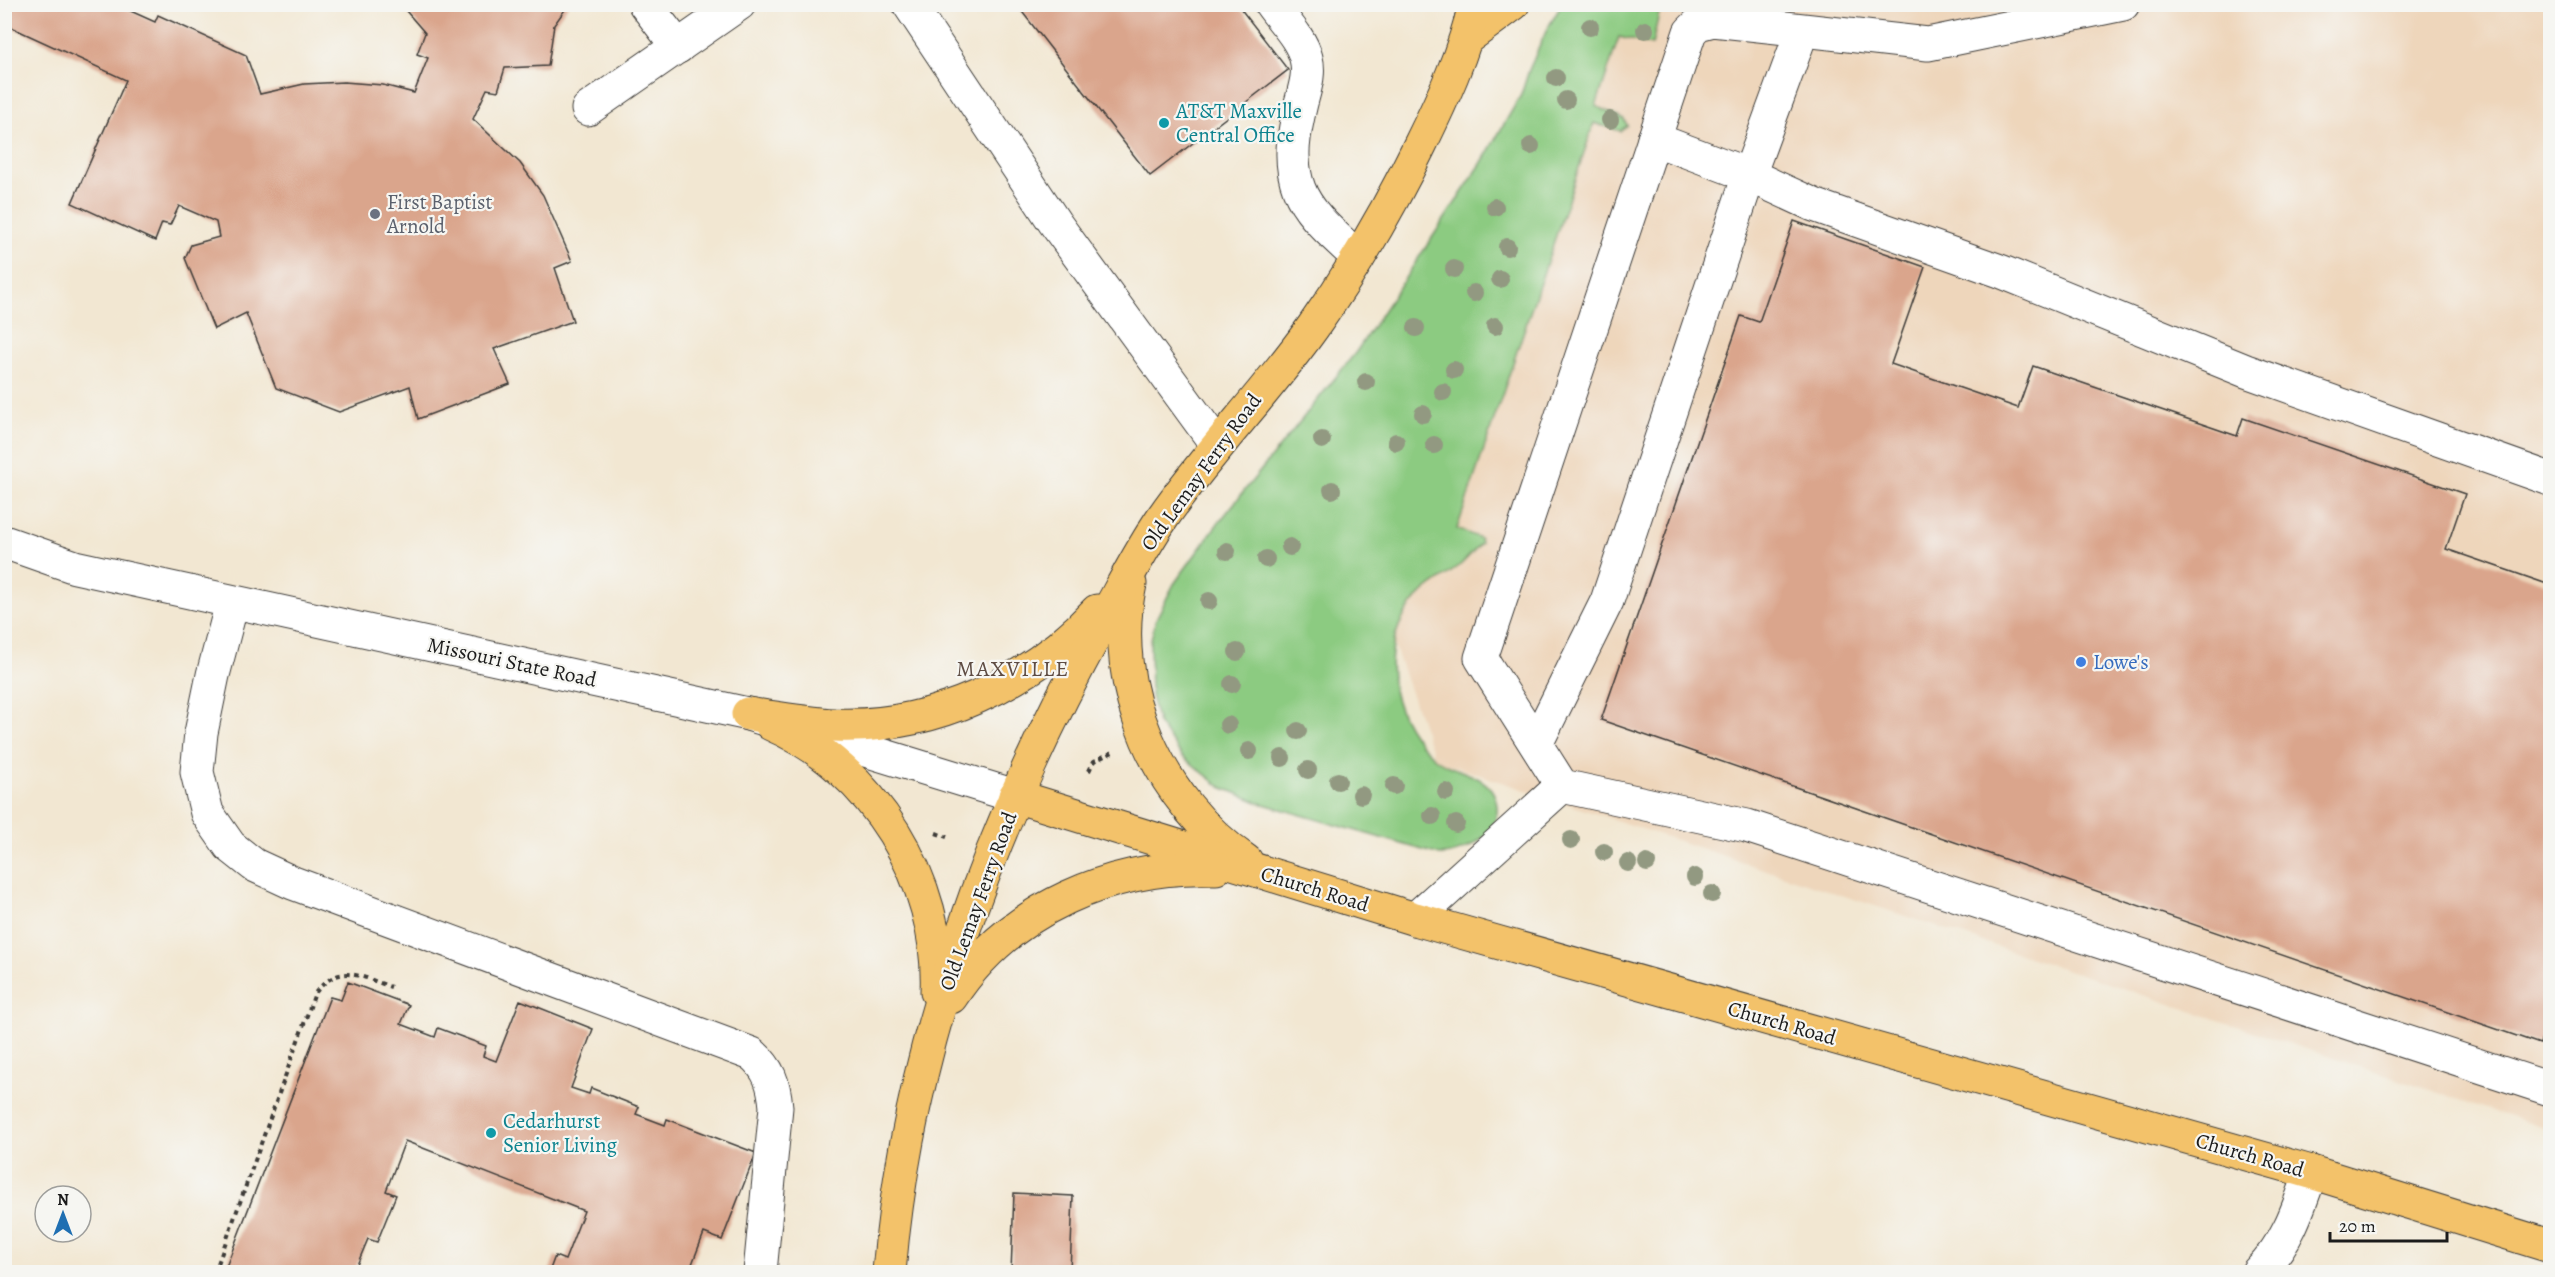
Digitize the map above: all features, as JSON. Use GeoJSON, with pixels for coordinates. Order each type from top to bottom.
{"type":"FeatureCollection","features":[{"type":"Feature","properties":{"kind":"main road","name":"Old Lemay Ferry Road"},"geometry":{"type":"LineString","coordinates":[[889,1272],[892,1226],[912,1108],[972,906],[1015,796],[1072,677],[1162,518],[1217,445],[1311,329],[1358,258],[1404,177],[1438,109],[1467,38],[1475,4]]}},
{"type":"Feature","properties":{"kind":"main road"},"geometry":{"type":"LineString","coordinates":[[1467,38],[1514,4]]}},
{"type":"Feature","properties":{"kind":"main road"},"geometry":{"type":"LineString","coordinates":[[747,714],[835,725],[879,723],[923,716],[965,702],[1006,684],[1051,654],[1077,633],[1107,601],[1134,565]]}},
{"type":"Feature","properties":{"kind":"main road"},"geometry":{"type":"LineString","coordinates":[[1134,565],[1127,600],[1125,636],[1128,672],[1146,736],[1163,772],[1183,802],[1207,830],[1263,874]]}},
{"type":"Feature","properties":{"kind":"main road"},"geometry":{"type":"LineString","coordinates":[[747,714],[792,733],[832,761],[867,795],[895,834],[918,878],[932,925],[938,973],[936,1021]]}},
{"type":"Feature","properties":{"kind":"main road","name":"Church Road"},"geometry":{"type":"LineString","coordinates":[[1015,796],[1415,919],[2311,1172],[2550,1246]]}},
{"type":"Feature","properties":{"kind":"main road"},"geometry":{"type":"LineString","coordinates":[[936,1021],[955,992],[993,948],[1029,919],[1059,901],[1124,876],[1159,870],[1193,867],[1228,868],[1263,874]]}},
{"type":"Feature","properties":{"kind":"street"},"geometry":{"type":"LineString","coordinates":[[645,4],[678,47]]}},
{"type":"Feature","properties":{"kind":"street"},"geometry":{"type":"LineString","coordinates":[[588,109],[739,4]]}},
{"type":"Feature","properties":{"kind":"street"},"geometry":{"type":"LineString","coordinates":[[909,4],[1055,223],[1217,445]]}},
{"type":"Feature","properties":{"kind":"street"},"geometry":{"type":"LineString","coordinates":[[1271,4],[1302,45],[1306,58],[1306,84],[1293,137],[1293,165],[1299,189],[1307,205],[1358,258]]}},
{"type":"Feature","properties":{"kind":"street"},"geometry":{"type":"LineString","coordinates":[[2123,4],[1928,44],[1713,20],[1698,24],[1690,32],[1481,657],[1562,786],[1747,826],[2550,1089]]}},
{"type":"Feature","properties":{"kind":"street"},"geometry":{"type":"LineString","coordinates":[[1536,744],[1607,601],[1749,176],[1802,30]]}},
{"type":"Feature","properties":{"kind":"street"},"geometry":{"type":"LineString","coordinates":[[1654,139],[1749,176],[1814,205],[2000,271],[2246,371],[2550,479]]}},
{"type":"Feature","properties":{"kind":"street","name":"Missouri State Road"},"geometry":{"type":"LineString","coordinates":[[4,542],[75,567],[747,714],[1015,796]]}},
{"type":"Feature","properties":{"kind":"street"},"geometry":{"type":"LineString","coordinates":[[232,603],[213,675],[201,733],[197,772],[207,813],[230,846],[254,865],[292,883],[752,1054],[764,1065],[770,1076],[776,1107],[760,1272]]}},
{"type":"Feature","properties":{"kind":"street"},"geometry":{"type":"LineString","coordinates":[[1415,919],[1562,786]]}},
{"type":"Feature","properties":{"kind":"street"},"geometry":{"type":"LineString","coordinates":[[2258,1272],[2282,1245],[2294,1222],[2311,1172]]}},
{"type":"Feature","properties":{"kind":"path"},"geometry":{"type":"LineString","coordinates":[[1089,771],[1094,761],[1118,749]]}},
{"type":"Feature","properties":{"kind":"path"},"geometry":{"type":"LineString","coordinates":[[215,1272],[315,993],[331,977],[339,974],[353,973],[391,987]]}},
{"type":"Feature","properties":{"kind":"shaded area"},"geometry":{"type":"Polygon","coordinates":[[[1635,5],[2550,5],[2550,1130],[1435,760],[1393,642],[1598,32],[1635,5]]]}},
{"type":"Feature","properties":{"kind":"green space"},"geometry":{"type":"Polygon","coordinates":[[[1562,4],[1661,5],[1652,45],[1619,37],[1596,106],[1624,119],[1627,125],[1620,131],[1594,123],[1457,529],[1480,538],[1481,543],[1459,566],[1415,600],[1399,626],[1393,646],[1391,666],[1393,687],[1408,727],[1436,759],[1476,777],[1489,787],[1494,794],[1497,806],[1496,817],[1484,837],[1463,850],[1440,855],[1260,803],[1221,787],[1182,756],[1158,723],[1151,696],[1150,643],[1156,619],[1174,584],[1216,526],[1356,352],[1481,164],[1521,95],[1547,29],[1562,4]]]}},
{"type":"Feature","properties":{"kind":"building","name":"First Baptist Arnold"},"geometry":{"type":"Polygon","coordinates":[[[4,4],[115,4],[155,22],[158,15],[246,55],[260,94],[304,84],[344,82],[383,85],[414,93],[428,58],[417,54],[425,33],[400,4],[569,4],[554,25],[548,66],[505,68],[498,91],[487,89],[473,119],[520,163],[543,195],[572,261],[555,268],[573,321],[494,349],[510,384],[418,419],[410,386],[339,412],[276,388],[246,313],[214,329],[185,258],[191,245],[219,237],[216,222],[179,206],[170,225],[162,223],[155,241],[72,203],[126,80],[4,24],[4,4]]]}},
{"type":"Feature","properties":{"kind":"building","name":"AT&T Maxville Central Office"},"geometry":{"type":"Polygon","coordinates":[[[1016,4],[1237,4],[1288,70],[1150,176],[1016,4]]]}},
{"type":"Feature","properties":{"kind":"building","name":"Lowe's"},"geometry":{"type":"Polygon","coordinates":[[[1794,221],[1925,267],[1891,364],[2018,408],[2033,366],[2237,436],[2243,418],[2465,494],[2446,549],[2550,585],[2550,1012],[2540,1044],[1601,720],[1741,316],[1759,322],[1794,221]]]}},
{"type":"Feature","properties":{"kind":"building","name":"Cedarhurst Senior Living"},"geometry":{"type":"Polygon","coordinates":[[[348,982],[409,1005],[401,1024],[435,1037],[438,1028],[486,1046],[483,1056],[496,1061],[520,1000],[593,1029],[571,1088],[589,1094],[591,1088],[639,1107],[636,1114],[665,1125],[667,1119],[756,1153],[722,1240],[704,1233],[689,1272],[549,1272],[555,1256],[565,1260],[584,1211],[405,1141],[386,1191],[396,1195],[377,1242],[368,1239],[354,1272],[224,1272],[330,997],[341,1000],[348,982]]]}},
{"type":"Feature","properties":{"kind":"building"},"geometry":{"type":"Polygon","coordinates":[[[1014,1193],[1073,1196],[1070,1272],[1011,1272],[1014,1193]]]}},
{"type":"Feature","properties":{"kind":"place","name":"AT&T Maxville Central Office"},"geometry":{"type":"Point","coordinates":[1164,123]}},
{"type":"Feature","properties":{"kind":"place","name":"First Baptist Arnold"},"geometry":{"type":"Point","coordinates":[375,214]}},
{"type":"Feature","properties":{"kind":"place","name":"Lowe's"},"geometry":{"type":"Point","coordinates":[2081,662]}},
{"type":"Feature","properties":{"kind":"place","name":"Cedarhurst Senior Living"},"geometry":{"type":"Point","coordinates":[491,1133]}},
{"type":"Feature","properties":{"kind":"district","name":"MAXVILLE"},"geometry":{"type":"Point","coordinates":[1013,669]}}]}
